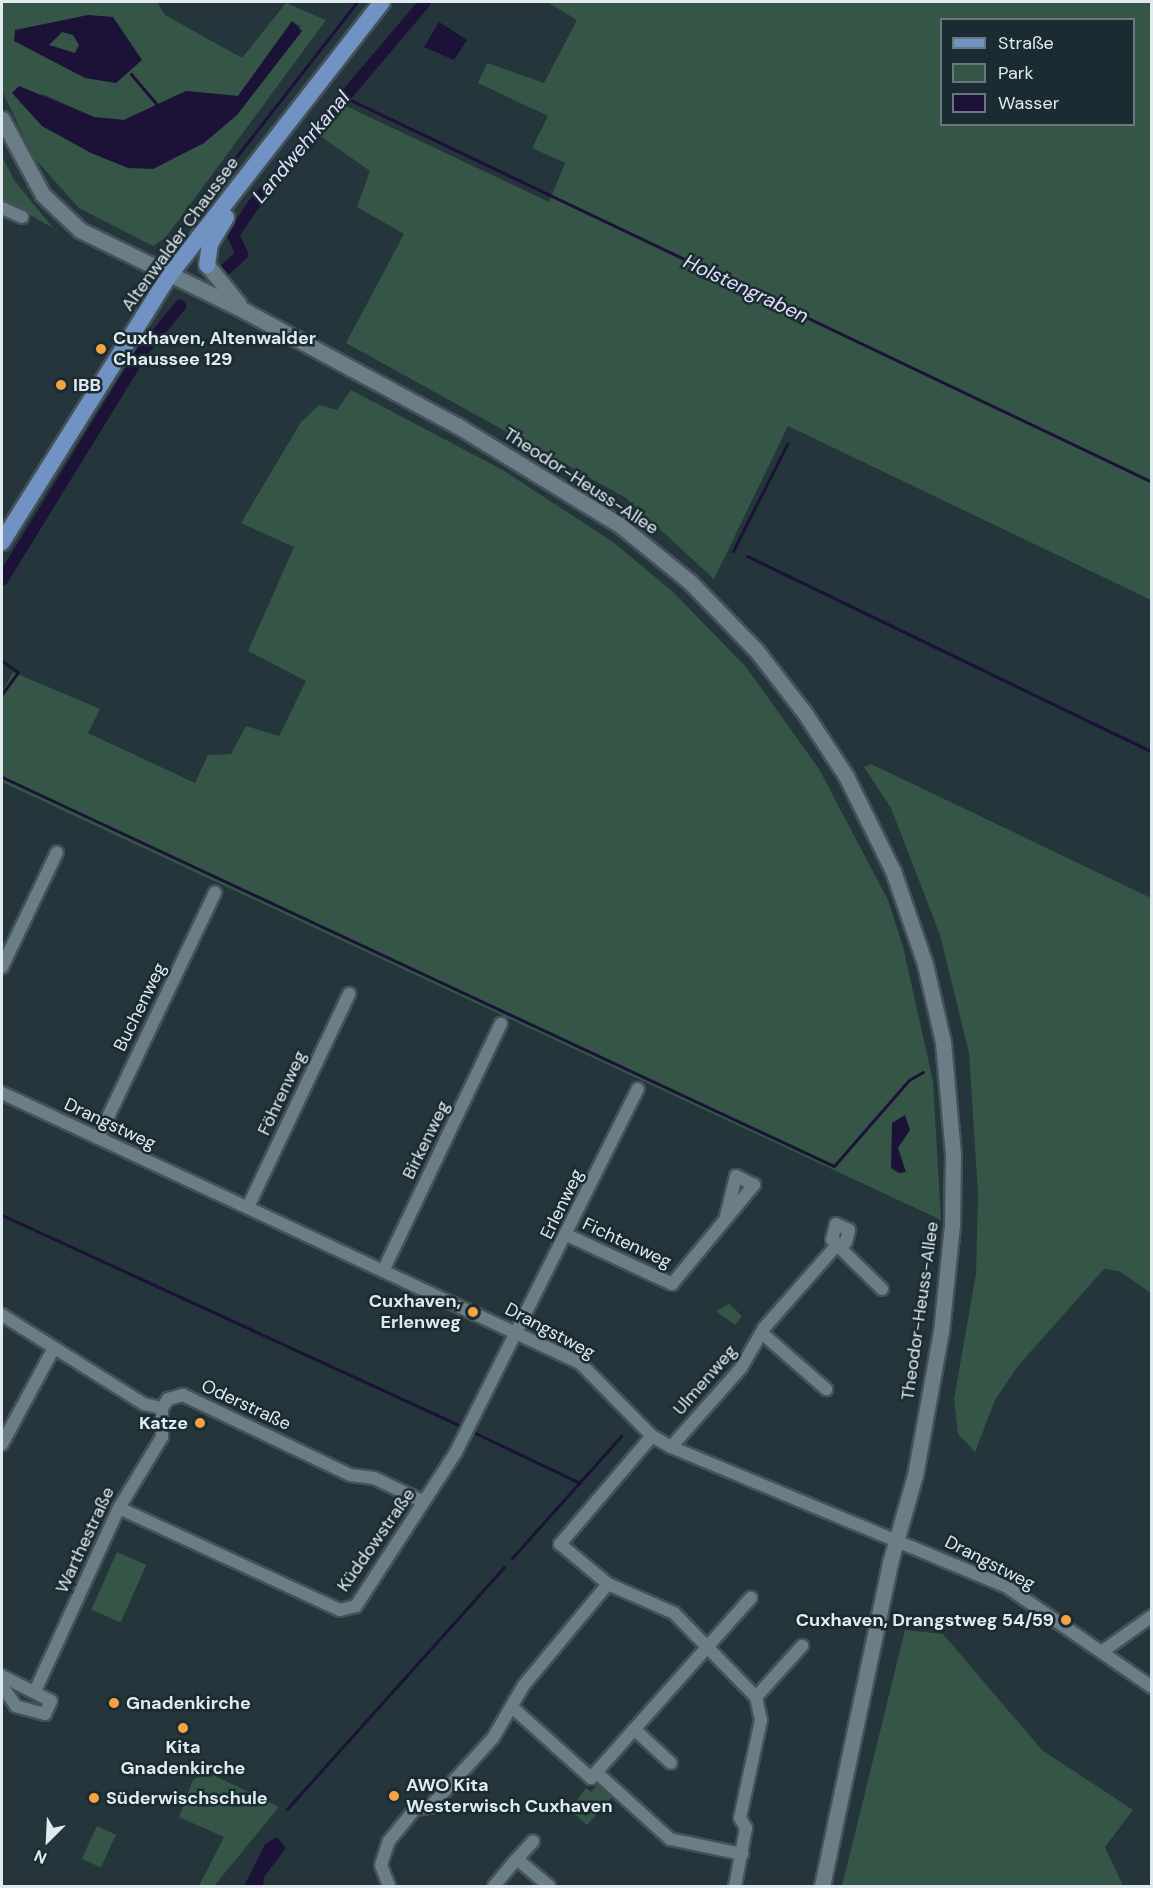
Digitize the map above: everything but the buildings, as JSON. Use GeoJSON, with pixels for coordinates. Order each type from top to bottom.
{"type":"FeatureCollection","features":[{"type":"Feature","properties":{"kind":"main road","name":"Altenwalder Chaussee"},"geometry":{"type":"LineString","coordinates":[[2,542],[171,273],[382,2]]}},
{"type":"Feature","properties":{"kind":"main road","name":"Altenwalder Chaussee"},"geometry":{"type":"LineString","coordinates":[[207,265],[216,232],[256,162]]}},
{"type":"Feature","properties":{"kind":"street","name":"Theodor-Heuss-Allee"},"geometry":{"type":"LineString","coordinates":[[2,118],[33,181],[66,220],[245,311],[458,426],[621,526],[690,582],[749,642],[846,776],[893,871],[919,944],[943,1042],[950,1102],[952,1213],[946,1291],[899,1539],[822,1887]]}},
{"type":"Feature","properties":{"kind":"street"},"geometry":{"type":"LineString","coordinates":[[2,208],[22,217]]}},
{"type":"Feature","properties":{"kind":"street"},"geometry":{"type":"LineString","coordinates":[[207,265],[245,311]]}},
{"type":"Feature","properties":{"kind":"street"},"geometry":{"type":"LineString","coordinates":[[2,967],[57,852]]}},
{"type":"Feature","properties":{"kind":"street","name":"Buchenweg"},"geometry":{"type":"LineString","coordinates":[[98,1138],[215,893]]}},
{"type":"Feature","properties":{"kind":"street","name":"Föhrenweg"},"geometry":{"type":"LineString","coordinates":[[248,1207],[349,994]]}},
{"type":"Feature","properties":{"kind":"street","name":"Birkenweg"},"geometry":{"type":"LineString","coordinates":[[383,1271],[501,1024]]}},
{"type":"Feature","properties":{"kind":"street","name":"Erlenweg"},"geometry":{"type":"LineString","coordinates":[[516,1332],[638,1089]]}},
{"type":"Feature","properties":{"kind":"street","name":"Drangstweg"},"geometry":{"type":"LineString","coordinates":[[2,1092],[516,1332],[591,1371],[652,1436],[671,1447],[899,1539],[1006,1587],[1103,1651],[1152,1688]]}},
{"type":"Feature","properties":{"kind":"street","name":"Fichtenweg"},"geometry":{"type":"LineString","coordinates":[[567,1234],[675,1285],[726,1216]]}},
{"type":"Feature","properties":{"kind":"street","name":"Ulmenweg"},"geometry":{"type":"LineString","coordinates":[[671,1447],[741,1368],[763,1334],[837,1245],[882,1289]]}},
{"type":"Feature","properties":{"kind":"street"},"geometry":{"type":"LineString","coordinates":[[2,1315],[126,1394],[162,1408]]}},
{"type":"Feature","properties":{"kind":"street","name":"Küddowstraße"},"geometry":{"type":"LineString","coordinates":[[119,1508],[340,1610],[356,1606],[456,1452],[516,1332]]}},
{"type":"Feature","properties":{"kind":"street"},"geometry":{"type":"LineString","coordinates":[[763,1334],[826,1389]]}},
{"type":"Feature","properties":{"kind":"street"},"geometry":{"type":"LineString","coordinates":[[2,1444],[54,1348]]}},
{"type":"Feature","properties":{"kind":"street","name":"Oderstraße"},"geometry":{"type":"LineString","coordinates":[[162,1408],[168,1399],[183,1395],[350,1475],[374,1478],[424,1502]]}},
{"type":"Feature","properties":{"kind":"street","name":"Warthestraße"},"geometry":{"type":"LineString","coordinates":[[36,1689],[119,1508],[162,1437],[162,1408]]}},
{"type":"Feature","properties":{"kind":"street"},"geometry":{"type":"LineString","coordinates":[[652,1436],[561,1539],[567,1553],[608,1584],[674,1613],[709,1646],[756,1698],[761,1720],[740,1818],[746,1828],[735,1887]]}},
{"type":"Feature","properties":{"kind":"street"},"geometry":{"type":"LineString","coordinates":[[389,1887],[381,1865],[389,1841],[415,1809],[430,1807],[513,1708],[524,1686],[608,1584]]}},
{"type":"Feature","properties":{"kind":"street"},"geometry":{"type":"LineString","coordinates":[[513,1708],[591,1778],[751,1598]]}},
{"type":"Feature","properties":{"kind":"street"},"geometry":{"type":"LineString","coordinates":[[1103,1651],[1152,1616]]}},
{"type":"Feature","properties":{"kind":"street"},"geometry":{"type":"LineString","coordinates":[[756,1698],[802,1646]]}},
{"type":"Feature","properties":{"kind":"street"},"geometry":{"type":"LineString","coordinates":[[2,1676],[36,1689],[51,1701],[45,1714],[37,1716],[16,1706],[2,1686]]}},
{"type":"Feature","properties":{"kind":"street"},"geometry":{"type":"LineString","coordinates":[[634,1729],[671,1763]]}},
{"type":"Feature","properties":{"kind":"street"},"geometry":{"type":"LineString","coordinates":[[596,1772],[670,1839],[742,1854]]}},
{"type":"Feature","properties":{"kind":"street"},"geometry":{"type":"LineString","coordinates":[[494,1887],[533,1841]]}},
{"type":"Feature","properties":{"kind":"street"},"geometry":{"type":"LineString","coordinates":[[517,1859],[549,1887]]}},
{"type":"Feature","properties":{"kind":"green space"},"geometry":{"type":"Polygon","coordinates":[[[2,2],[157,2],[165,15],[242,58],[286,3],[326,20],[166,237],[153,246],[79,208],[34,158],[2,91],[2,2]],[[292,22],[238,96],[186,91],[124,120],[94,117],[43,94],[19,103],[204,143],[301,26],[292,22]]]}},
{"type":"Feature","properties":{"kind":"green space"},"geometry":{"type":"Polygon","coordinates":[[[547,2],[1151,2],[1151,600],[788,426],[714,579],[626,498],[346,343],[404,234],[357,207],[370,171],[316,133],[338,106],[346,106],[549,202],[565,163],[532,148],[548,116],[478,83],[487,63],[544,83],[577,20],[547,2]]]}},
{"type":"Feature","properties":{"kind":"green space"},"geometry":{"type":"Polygon","coordinates":[[[2,156],[14,180],[53,228],[2,199],[2,156]]]}},
{"type":"Feature","properties":{"kind":"green space"},"geometry":{"type":"Polygon","coordinates":[[[351,390],[501,469],[613,542],[673,592],[746,667],[819,769],[888,900],[903,947],[933,1081],[941,1220],[2,782],[2,692],[13,672],[100,709],[88,733],[195,783],[208,755],[231,754],[246,726],[279,736],[306,681],[248,651],[294,547],[241,523],[301,422],[319,405],[337,410],[351,390]]]}},
{"type":"Feature","properties":{"kind":"green space"},"geometry":{"type":"Polygon","coordinates":[[[871,764],[1151,898],[1151,1293],[1119,1271],[1104,1269],[1018,1366],[995,1400],[975,1452],[958,1434],[954,1399],[976,1274],[978,1194],[969,1053],[940,935],[891,808],[864,767],[871,764]]]}},
{"type":"Feature","properties":{"kind":"green space"},"geometry":{"type":"Polygon","coordinates":[[[729,1304],[742,1316],[735,1325],[716,1311],[729,1304]]]}},
{"type":"Feature","properties":{"kind":"green space"},"geometry":{"type":"Polygon","coordinates":[[[117,1552],[146,1565],[121,1623],[91,1610],[117,1552]]]}},
{"type":"Feature","properties":{"kind":"green space"},"geometry":{"type":"Polygon","coordinates":[[[905,1630],[943,1634],[1042,1750],[1133,1810],[1105,1847],[1123,1886],[842,1886],[905,1630]]]}},
{"type":"Feature","properties":{"kind":"green space"},"geometry":{"type":"Polygon","coordinates":[[[207,1772],[279,1807],[214,1886],[199,1886],[224,1837],[179,1817],[193,1780],[207,1772]]]}},
{"type":"Feature","properties":{"kind":"green space"},"geometry":{"type":"Polygon","coordinates":[[[598,1784],[612,1797],[587,1825],[570,1810],[586,1788],[591,1792],[598,1784]]]}},
{"type":"Feature","properties":{"kind":"green space"},"geometry":{"type":"Polygon","coordinates":[[[97,1826],[116,1835],[101,1868],[82,1859],[97,1826]]]}},
{"type":"Feature","properties":{"kind":"water"},"geometry":{"type":"Polygon","coordinates":[[[88,15],[113,17],[142,60],[116,83],[85,78],[14,41],[15,30],[88,15]],[[62,32],[49,45],[75,53],[79,45],[73,35],[62,32]]]}},
{"type":"Feature","properties":{"kind":"water"},"geometry":{"type":"Polygon","coordinates":[[[292,21],[302,31],[237,115],[204,143],[153,169],[128,168],[91,153],[42,126],[12,93],[19,86],[94,117],[124,120],[186,91],[238,96],[292,21]]]}},
{"type":"Feature","properties":{"kind":"water"},"geometry":{"type":"Polygon","coordinates":[[[439,22],[467,40],[454,60],[424,47],[439,22]]]}},
{"type":"Feature","properties":{"kind":"water"},"geometry":{"type":"Polygon","coordinates":[[[905,1115],[910,1130],[898,1148],[906,1172],[899,1173],[891,1168],[892,1123],[905,1115]]]}},
{"type":"Feature","properties":{"kind":"water"},"geometry":{"type":"Polygon","coordinates":[[[277,1837],[286,1848],[264,1877],[263,1886],[244,1886],[265,1844],[277,1837]]]}},
{"type":"Feature","properties":{"kind":"waterway"},"geometry":{"type":"LineString","coordinates":[[209,192],[357,2]]}},
{"type":"Feature","properties":{"kind":"waterway","name":"Landwehrkanal"},"geometry":{"type":"LineString","coordinates":[[225,270],[242,254],[233,235],[253,205],[425,2]]}},
{"type":"Feature","properties":{"kind":"waterway"},"geometry":{"type":"LineString","coordinates":[[131,74],[159,107]]}},
{"type":"Feature","properties":{"kind":"waterway","name":"Holstengraben"},"geometry":{"type":"LineString","coordinates":[[340,95],[1152,482]]}},
{"type":"Feature","properties":{"kind":"waterway","name":"Landwehrkanal"},"geometry":{"type":"LineString","coordinates":[[2,580],[142,352],[180,306]]}},
{"type":"Feature","properties":{"kind":"waterway"},"geometry":{"type":"LineString","coordinates":[[733,551],[787,444]]}},
{"type":"Feature","properties":{"kind":"waterway"},"geometry":{"type":"LineString","coordinates":[[747,556],[1152,752]]}},
{"type":"Feature","properties":{"kind":"waterway"},"geometry":{"type":"LineString","coordinates":[[2,661],[18,672],[2,694]]}},
{"type":"Feature","properties":{"kind":"waterway"},"geometry":{"type":"LineString","coordinates":[[2,777],[834,1166],[909,1080],[923,1072]]}},
{"type":"Feature","properties":{"kind":"waterway"},"geometry":{"type":"LineString","coordinates":[[2,1215],[459,1425]]}},
{"type":"Feature","properties":{"kind":"waterway"},"geometry":{"type":"LineString","coordinates":[[475,1433],[580,1483]]}},
{"type":"Feature","properties":{"kind":"waterway"},"geometry":{"type":"LineString","coordinates":[[512,1558],[621,1436]]}},
{"type":"Feature","properties":{"kind":"waterway"},"geometry":{"type":"LineString","coordinates":[[287,1809],[504,1567]]}},
{"type":"Feature","properties":{"kind":"place","name":"Cuxhaven, Altenwalder Chaussee 129"},"geometry":{"type":"Point","coordinates":[101,349]}},
{"type":"Feature","properties":{"kind":"place","name":"IBB"},"geometry":{"type":"Point","coordinates":[61,385]}},
{"type":"Feature","properties":{"kind":"place","name":"Cuxhaven, Erlenweg"},"geometry":{"type":"Point","coordinates":[473,1312]}},
{"type":"Feature","properties":{"kind":"place","name":"Katze"},"geometry":{"type":"Point","coordinates":[200,1423]}},
{"type":"Feature","properties":{"kind":"place","name":"Cuxhaven, Drangstweg 54/59"},"geometry":{"type":"Point","coordinates":[1066,1620]}},
{"type":"Feature","properties":{"kind":"place","name":"Gnadenkirche"},"geometry":{"type":"Point","coordinates":[114,1703]}},
{"type":"Feature","properties":{"kind":"place","name":"Kita Gnadenkirche"},"geometry":{"type":"Point","coordinates":[183,1728]}},
{"type":"Feature","properties":{"kind":"place","name":"AWO Kita Westerwisch Cuxhaven"},"geometry":{"type":"Point","coordinates":[394,1796]}},
{"type":"Feature","properties":{"kind":"place","name":"Süderwischschule"},"geometry":{"type":"Point","coordinates":[94,1798]}}]}
